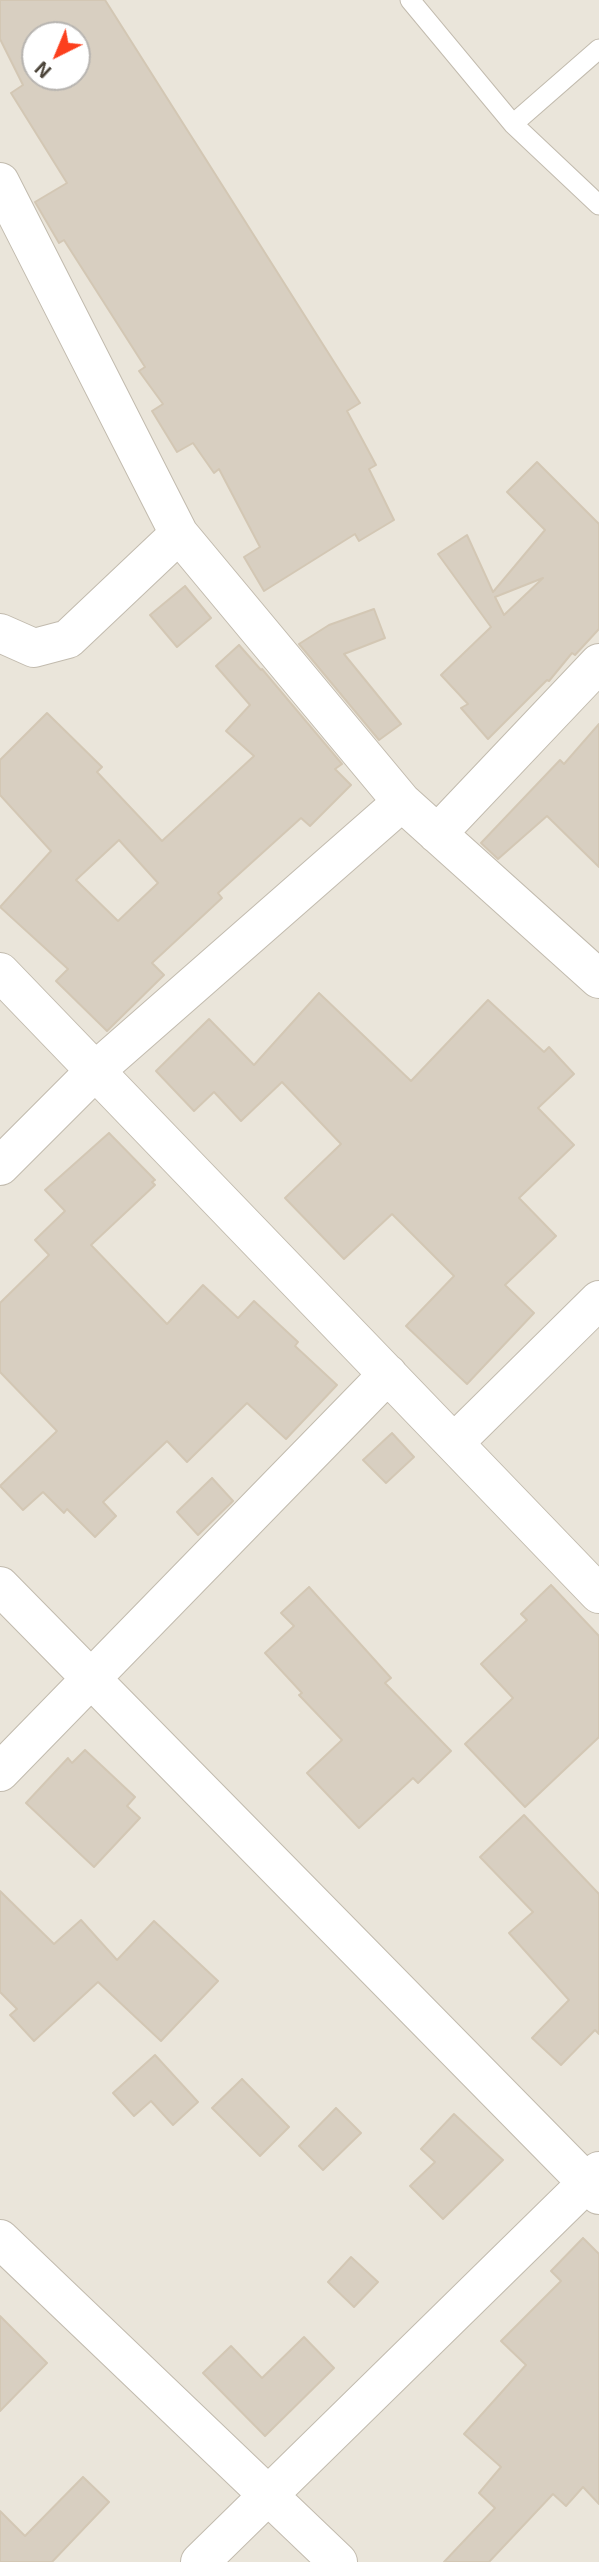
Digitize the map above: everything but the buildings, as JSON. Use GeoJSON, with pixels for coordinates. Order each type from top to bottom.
{"type":"FeatureCollection","features":[{"type":"Feature","properties":{"kind":"street"},"geometry":{"type":"LineString","coordinates":[[0,182],[179,534],[402,802],[599,979]]}},
{"type":"Feature","properties":{"kind":"street"},"geometry":{"type":"LineString","coordinates":[[0,633],[34,648],[68,639],[179,534]]}},
{"type":"Feature","properties":{"kind":"street"},"geometry":{"type":"LineString","coordinates":[[437,834],[599,663]]}},
{"type":"Feature","properties":{"kind":"street"},"geometry":{"type":"LineString","coordinates":[[0,1166],[95,1071],[402,802]]}},
{"type":"Feature","properties":{"kind":"street"},"geometry":{"type":"LineString","coordinates":[[0,972],[599,1594]]}},
{"type":"Feature","properties":{"kind":"street"},"geometry":{"type":"LineString","coordinates":[[454,1443],[599,1300]]}},
{"type":"Feature","properties":{"kind":"street"},"geometry":{"type":"LineString","coordinates":[[0,1772],[388,1374]]}},
{"type":"Feature","properties":{"kind":"street"},"geometry":{"type":"LineString","coordinates":[[0,1586],[595,2183],[200,2562]]}},
{"type":"Feature","properties":{"kind":"street"},"geometry":{"type":"LineString","coordinates":[[0,2239],[338,2562]]}},
{"type":"Feature","properties":{"kind":"lane"},"geometry":{"type":"LineString","coordinates":[[410,0],[513,124],[599,205]]}},
{"type":"Feature","properties":{"kind":"lane"},"geometry":{"type":"LineString","coordinates":[[513,124],[599,49]]}},
{"type":"Feature","properties":{"kind":"shaded area"},"geometry":{"type":"Polygon","coordinates":[[[0,0],[599,0],[599,2562],[0,2562],[0,0]]]}}]}
